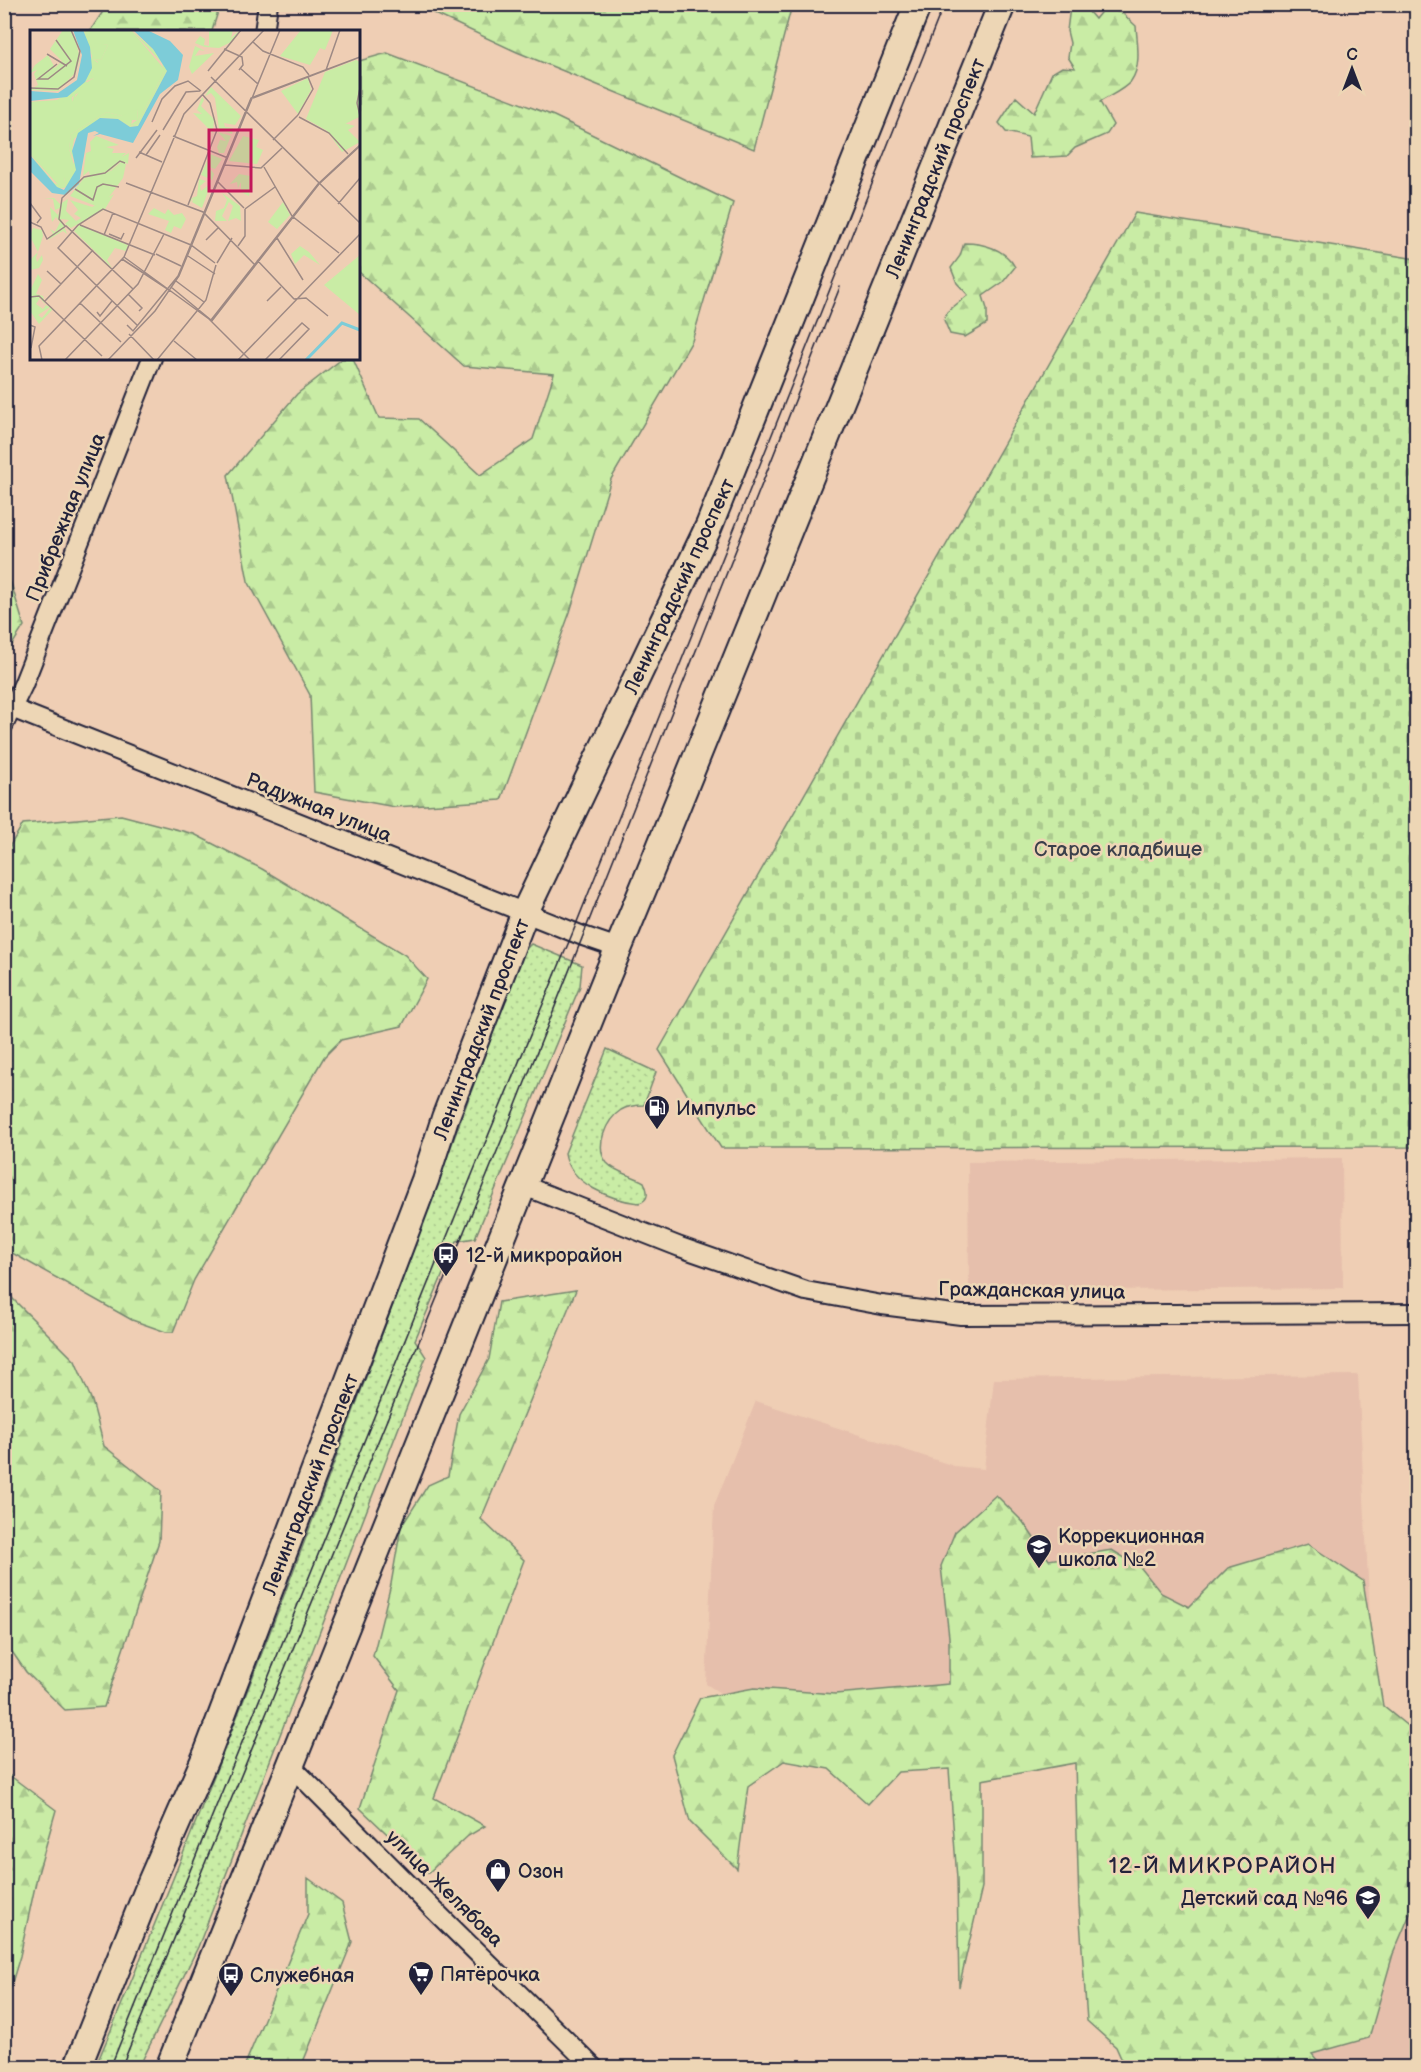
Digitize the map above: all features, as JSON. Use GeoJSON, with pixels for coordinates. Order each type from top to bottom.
{"type":"FeatureCollection","features":[{"type":"Feature","properties":{"kind":"main road","name":"Ленинградский проспект"},"geometry":{"type":"LineString","coordinates":[[77,2067],[238,1673],[424,1180],[445,1118],[525,912],[709,526],[918,4]]}},
{"type":"Feature","properties":{"kind":"main road","name":"Ленинградский проспект"},"geometry":{"type":"LineString","coordinates":[[169,2067],[522,1185],[1002,4]]}},
{"type":"Feature","properties":{"kind":"street"},"geometry":{"type":"LineString","coordinates":[[264,30],[268,4]]}},
{"type":"Feature","properties":{"kind":"street","name":"Прибрежная улица"},"geometry":{"type":"LineString","coordinates":[[7,712],[23,685],[152,360]]}},
{"type":"Feature","properties":{"kind":"street","name":"Радужная улица"},"geometry":{"type":"LineString","coordinates":[[7,712],[618,948]]}},
{"type":"Feature","properties":{"kind":"street","name":"Гражданская улица"},"geometry":{"type":"LineString","coordinates":[[522,1185],[670,1243],[806,1291],[882,1305],[961,1315],[1416,1313]]}},
{"type":"Feature","properties":{"kind":"street","name":"улица Желябова"},"geometry":{"type":"LineString","coordinates":[[290,1765],[594,2067]]}},
{"type":"Feature","properties":{"kind":"shaded area"},"geometry":{"type":"Polygon","coordinates":[[[1342,1158],[1343,1288],[969,1291],[968,1162],[1342,1158]]]}},
{"type":"Feature","properties":{"kind":"shaded area","name":"Коррекционная школа №2"},"geometry":{"type":"Polygon","coordinates":[[[1358,1375],[1374,1702],[743,1707],[706,1684],[714,1506],[756,1401],[954,1466],[984,1469],[994,1379],[1358,1375]]]}},
{"type":"Feature","properties":{"kind":"shaded area","name":"Детский сад №96"},"geometry":{"type":"Polygon","coordinates":[[[1416,1796],[1416,2067],[1236,2067],[1416,1796]]]}},
{"type":"Feature","properties":{"kind":"green space"},"geometry":{"type":"Polygon","coordinates":[[[100,4],[220,5],[212,30],[91,30],[102,13],[100,4]]]}},
{"type":"Feature","properties":{"kind":"green space"},"geometry":{"type":"Polygon","coordinates":[[[416,5],[792,5],[754,149],[517,52],[416,5]]]}},
{"type":"Feature","properties":{"kind":"green space"},"geometry":{"type":"Polygon","coordinates":[[[1083,5],[1095,19],[1104,8],[1122,13],[1136,26],[1137,68],[1131,81],[1100,102],[1113,125],[1107,134],[1075,148],[1067,156],[1030,158],[1028,137],[1006,132],[999,123],[1016,97],[1034,113],[1052,73],[1062,67],[1075,68],[1068,57],[1070,43],[1067,31],[1070,7],[1083,5]]]}},
{"type":"Feature","properties":{"kind":"green space"},"geometry":{"type":"Polygon","coordinates":[[[387,53],[554,116],[733,203],[692,341],[611,479],[570,612],[501,800],[395,807],[314,792],[310,695],[248,581],[228,475],[297,394],[341,360],[353,360],[379,418],[419,419],[480,475],[533,439],[554,374],[464,366],[360,273],[360,61],[387,53]]]}},
{"type":"Feature","properties":{"kind":"green space","name":"Старое кладбище"},"geometry":{"type":"Polygon","coordinates":[[[1135,213],[1416,259],[1416,1147],[721,1148],[659,1050],[1135,213]]]}},
{"type":"Feature","properties":{"kind":"green space"},"geometry":{"type":"Polygon","coordinates":[[[964,243],[979,244],[1000,251],[1015,267],[1003,282],[983,296],[987,309],[987,324],[965,337],[950,334],[944,320],[947,312],[968,295],[957,283],[951,268],[960,256],[964,243]]]}},
{"type":"Feature","properties":{"kind":"green space"},"geometry":{"type":"Polygon","coordinates":[[[4,560],[24,626],[5,656],[4,656],[4,560]]]}},
{"type":"Feature","properties":{"kind":"green space"},"geometry":{"type":"Polygon","coordinates":[[[121,815],[194,834],[262,869],[405,955],[427,979],[402,1026],[341,1040],[324,1057],[194,1280],[173,1332],[166,1332],[132,1320],[5,1249],[5,854],[23,824],[121,815]]]}},
{"type":"Feature","properties":{"kind":"green space"},"geometry":{"type":"Polygon","coordinates":[[[531,944],[582,965],[580,986],[475,1238],[457,1241],[415,1340],[426,1357],[198,1947],[139,2067],[95,2068],[262,1653],[368,1373],[522,953],[531,944]]]}},
{"type":"Feature","properties":{"kind":"green space"},"geometry":{"type":"Polygon","coordinates":[[[607,1049],[656,1072],[644,1105],[626,1108],[616,1114],[607,1127],[602,1142],[603,1157],[607,1163],[644,1182],[647,1195],[643,1202],[639,1203],[605,1194],[583,1182],[568,1164],[565,1153],[607,1049]]]}},
{"type":"Feature","properties":{"kind":"green space"},"geometry":{"type":"Polygon","coordinates":[[[4,1288],[75,1361],[92,1401],[104,1446],[161,1491],[159,1541],[104,1707],[65,1710],[26,1672],[13,1653],[5,1648],[4,1288]]]}},
{"type":"Feature","properties":{"kind":"green space"},"geometry":{"type":"Polygon","coordinates":[[[576,1290],[481,1519],[524,1560],[434,1798],[485,1826],[468,1836],[428,1873],[360,1808],[399,1690],[373,1656],[391,1584],[401,1527],[428,1485],[448,1476],[459,1414],[489,1359],[499,1302],[576,1290]]]}},
{"type":"Feature","properties":{"kind":"green space"},"geometry":{"type":"Polygon","coordinates":[[[996,1495],[1023,1522],[1049,1560],[1112,1550],[1141,1568],[1161,1593],[1189,1607],[1228,1568],[1308,1544],[1363,1581],[1383,1706],[1416,1733],[1416,1900],[1393,1954],[1369,2038],[1312,2054],[1323,2067],[1125,2067],[1116,2047],[1087,2021],[1079,1905],[1075,1763],[982,1780],[982,1887],[959,1987],[957,1879],[949,1769],[898,1772],[868,1804],[829,1769],[784,1761],[748,1786],[737,1869],[690,1822],[672,1755],[700,1698],[754,1688],[835,1694],[949,1684],[949,1637],[941,1566],[955,1532],[996,1495]]]}},
{"type":"Feature","properties":{"kind":"green space"},"geometry":{"type":"Polygon","coordinates":[[[5,1772],[56,1810],[37,1877],[20,1956],[5,2006],[5,1772]]]}},
{"type":"Feature","properties":{"kind":"green space"},"geometry":{"type":"Polygon","coordinates":[[[308,1878],[342,1903],[352,1942],[301,2067],[244,2067],[308,1914],[308,1878]]]}},
{"type":"Feature","properties":{"kind":"tram line"},"geometry":{"type":"LineString","coordinates":[[110,2068],[476,1165],[573,932],[944,4]]}},
{"type":"Feature","properties":{"kind":"tram line"},"geometry":{"type":"LineString","coordinates":[[121,2068],[516,1105],[840,287]]}},
{"type":"Feature","properties":{"kind":"place","name":"Импульс"},"geometry":{"type":"Point","coordinates":[657,1131]}},
{"type":"Feature","properties":{"kind":"place","name":"12-й микрорайон"},"geometry":{"type":"Point","coordinates":[446,1278]}},
{"type":"Feature","properties":{"kind":"place","name":"Коррекционная школа №2"},"geometry":{"type":"Point","coordinates":[1039,1570]}},
{"type":"Feature","properties":{"kind":"place","name":"Озон"},"geometry":{"type":"Point","coordinates":[498,1894]}},
{"type":"Feature","properties":{"kind":"place","name":"Детский сад №96"},"geometry":{"type":"Point","coordinates":[1368,1921]}},
{"type":"Feature","properties":{"kind":"place","name":"Пятёрочка"},"geometry":{"type":"Point","coordinates":[421,1997]}},
{"type":"Feature","properties":{"kind":"place","name":"Служебная"},"geometry":{"type":"Point","coordinates":[231,1998]}},
{"type":"Feature","properties":{"kind":"district","name":"12-Й МИКРОРАЙОН"},"geometry":{"type":"Point","coordinates":[1223,1865]}}]}
